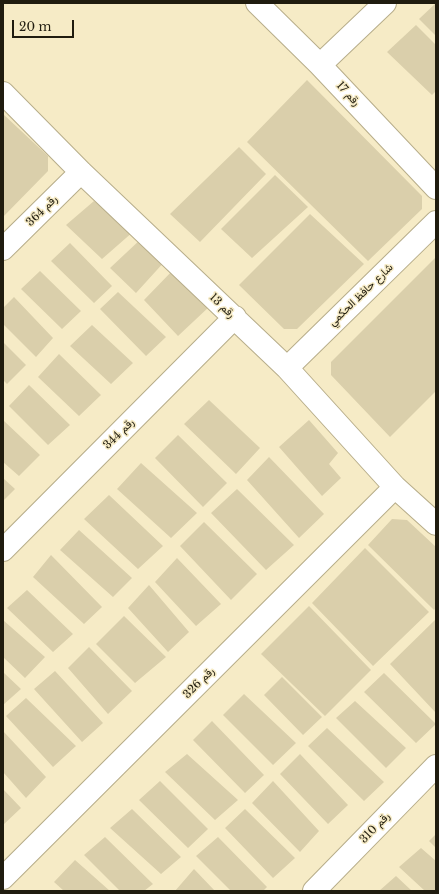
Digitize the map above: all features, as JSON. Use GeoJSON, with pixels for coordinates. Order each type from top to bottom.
{"type":"FeatureCollection","features":[{"type":"Feature","properties":{"kind":"street","name":"رقم 17"},"geometry":{"type":"LineString","coordinates":[[258,3],[320,65],[436,188]]}},
{"type":"Feature","properties":{"kind":"street"},"geometry":{"type":"LineString","coordinates":[[320,65],[385,3]]}},
{"type":"Feature","properties":{"kind":"street","name":"رقم 13"},"geometry":{"type":"LineString","coordinates":[[3,93],[81,172],[287,368],[395,487],[436,524]]}},
{"type":"Feature","properties":{"kind":"street","name":"رقم 364"},"geometry":{"type":"LineString","coordinates":[[3,249],[81,172]]}},
{"type":"Feature","properties":{"kind":"street","name":"شارع حافظ الحكمي"},"geometry":{"type":"LineString","coordinates":[[287,368],[436,222]]}},
{"type":"Feature","properties":{"kind":"street","name":"رقم 344"},"geometry":{"type":"LineString","coordinates":[[3,550],[235,317]]}},
{"type":"Feature","properties":{"kind":"street","name":"رقم 326"},"geometry":{"type":"LineString","coordinates":[[3,878],[395,487]]}},
{"type":"Feature","properties":{"kind":"street","name":"رقم 310"},"geometry":{"type":"LineString","coordinates":[[314,891],[436,766]]}},
{"type":"Feature","properties":{"kind":"building"},"geometry":{"type":"Polygon","coordinates":[[[436,3],[436,36],[419,19],[436,3]]]}},
{"type":"Feature","properties":{"kind":"building"},"geometry":{"type":"Polygon","coordinates":[[[416,25],[436,45],[436,91],[432,95],[387,52],[416,25]]]}},
{"type":"Feature","properties":{"kind":"building"},"geometry":{"type":"Polygon","coordinates":[[[307,80],[422,196],[422,209],[368,261],[247,142],[307,80]]]}},
{"type":"Feature","properties":{"kind":"building"},"geometry":{"type":"Polygon","coordinates":[[[3,114],[48,156],[48,171],[3,217],[3,114]]]}},
{"type":"Feature","properties":{"kind":"building"},"geometry":{"type":"Polygon","coordinates":[[[239,147],[266,174],[200,242],[170,214],[239,147]]]}},
{"type":"Feature","properties":{"kind":"building"},"geometry":{"type":"Polygon","coordinates":[[[275,175],[308,207],[252,258],[221,229],[275,175]]]}},
{"type":"Feature","properties":{"kind":"building"},"geometry":{"type":"Polygon","coordinates":[[[94,201],[134,231],[102,259],[66,225],[94,201]]]}},
{"type":"Feature","properties":{"kind":"building"},"geometry":{"type":"Polygon","coordinates":[[[310,214],[364,264],[297,329],[284,329],[239,285],[310,214]]]}},
{"type":"Feature","properties":{"kind":"building"},"geometry":{"type":"Polygon","coordinates":[[[142,238],[166,260],[136,293],[110,268],[142,238]]]}},
{"type":"Feature","properties":{"kind":"building"},"geometry":{"type":"Polygon","coordinates":[[[70,243],[112,286],[94,303],[51,261],[70,243]]]}},
{"type":"Feature","properties":{"kind":"building"},"geometry":{"type":"Polygon","coordinates":[[[436,257],[436,391],[390,437],[331,375],[331,362],[436,257]]]}},
{"type":"Feature","properties":{"kind":"building"},"geometry":{"type":"Polygon","coordinates":[[[174,269],[210,306],[178,336],[144,300],[174,269]]]}},
{"type":"Feature","properties":{"kind":"building"},"geometry":{"type":"Polygon","coordinates":[[[40,271],[81,311],[62,329],[21,289],[40,271]]]}},
{"type":"Feature","properties":{"kind":"building"},"geometry":{"type":"Polygon","coordinates":[[[118,292],[166,337],[146,356],[100,309],[118,292]]]}},
{"type":"Feature","properties":{"kind":"building"},"geometry":{"type":"Polygon","coordinates":[[[14,297],[53,338],[36,357],[3,324],[3,308],[14,297]]]}},
{"type":"Feature","properties":{"kind":"building"},"geometry":{"type":"Polygon","coordinates":[[[92,325],[133,363],[111,384],[70,346],[92,325]]]}},
{"type":"Feature","properties":{"kind":"building"},"geometry":{"type":"Polygon","coordinates":[[[3,342],[26,365],[7,384],[3,380],[3,342]]]}},
{"type":"Feature","properties":{"kind":"building"},"geometry":{"type":"Polygon","coordinates":[[[59,354],[101,395],[79,416],[38,377],[59,354]]]}},
{"type":"Feature","properties":{"kind":"building"},"geometry":{"type":"Polygon","coordinates":[[[29,385],[70,425],[48,445],[9,406],[29,385]]]}},
{"type":"Feature","properties":{"kind":"building"},"geometry":{"type":"Polygon","coordinates":[[[209,400],[260,448],[236,474],[184,424],[209,400]]]}},
{"type":"Feature","properties":{"kind":"building"},"geometry":{"type":"Polygon","coordinates":[[[3,420],[40,455],[19,476],[3,462],[3,420]]]}},
{"type":"Feature","properties":{"kind":"building"},"geometry":{"type":"Polygon","coordinates":[[[309,420],[338,453],[329,464],[341,478],[322,496],[279,447],[309,420]]]}},
{"type":"Feature","properties":{"kind":"building"},"geometry":{"type":"Polygon","coordinates":[[[178,435],[227,483],[203,507],[155,458],[178,435]]]}},
{"type":"Feature","properties":{"kind":"building"},"geometry":{"type":"Polygon","coordinates":[[[269,457],[324,514],[299,538],[247,480],[269,457]]]}},
{"type":"Feature","properties":{"kind":"building"},"geometry":{"type":"Polygon","coordinates":[[[141,463],[197,513],[171,538],[117,489],[141,463]]]}},
{"type":"Feature","properties":{"kind":"building"},"geometry":{"type":"Polygon","coordinates":[[[3,478],[15,489],[3,501],[3,478]]]}},
{"type":"Feature","properties":{"kind":"building"},"geometry":{"type":"Polygon","coordinates":[[[237,489],[294,545],[266,570],[211,513],[237,489]]]}},
{"type":"Feature","properties":{"kind":"building"},"geometry":{"type":"Polygon","coordinates":[[[109,495],[163,546],[138,569],[84,519],[109,495]]]}},
{"type":"Feature","properties":{"kind":"building"},"geometry":{"type":"Polygon","coordinates":[[[392,519],[407,520],[436,547],[436,608],[434,610],[368,545],[392,519]]]}},
{"type":"Feature","properties":{"kind":"building"},"geometry":{"type":"Polygon","coordinates":[[[204,522],[257,574],[231,600],[180,546],[204,522]]]}},
{"type":"Feature","properties":{"kind":"building"},"geometry":{"type":"Polygon","coordinates":[[[79,530],[132,578],[113,597],[60,550],[79,530]]]}},
{"type":"Feature","properties":{"kind":"building"},"geometry":{"type":"Polygon","coordinates":[[[365,548],[429,612],[373,666],[312,603],[365,548]]]}},
{"type":"Feature","properties":{"kind":"building"},"geometry":{"type":"Polygon","coordinates":[[[51,555],[102,607],[84,624],[33,577],[51,555]]]}},
{"type":"Feature","properties":{"kind":"building"},"geometry":{"type":"Polygon","coordinates":[[[177,558],[221,604],[196,626],[155,582],[177,558]]]}},
{"type":"Feature","properties":{"kind":"building"},"geometry":{"type":"Polygon","coordinates":[[[149,585],[189,632],[168,652],[128,608],[149,585]]]}},
{"type":"Feature","properties":{"kind":"building"},"geometry":{"type":"Polygon","coordinates":[[[27,590],[73,634],[53,652],[7,608],[27,590]]]}},
{"type":"Feature","properties":{"kind":"building"},"geometry":{"type":"Polygon","coordinates":[[[309,606],[371,670],[325,716],[261,654],[309,606]]]}},
{"type":"Feature","properties":{"kind":"building"},"geometry":{"type":"Polygon","coordinates":[[[124,616],[166,657],[135,683],[96,644],[124,616]]]}},
{"type":"Feature","properties":{"kind":"building"},"geometry":{"type":"Polygon","coordinates":[[[436,619],[436,713],[390,664],[436,619]]]}},
{"type":"Feature","properties":{"kind":"building"},"geometry":{"type":"Polygon","coordinates":[[[3,620],[45,657],[25,678],[3,657],[3,620]]]}},
{"type":"Feature","properties":{"kind":"building"},"geometry":{"type":"Polygon","coordinates":[[[89,647],[132,691],[108,714],[68,668],[89,647]]]}},
{"type":"Feature","properties":{"kind":"building"},"geometry":{"type":"Polygon","coordinates":[[[55,671],[103,723],[82,742],[34,689],[55,671]]]}},
{"type":"Feature","properties":{"kind":"building"},"geometry":{"type":"Polygon","coordinates":[[[3,672],[21,689],[3,705],[3,672]]]}},
{"type":"Feature","properties":{"kind":"building"},"geometry":{"type":"Polygon","coordinates":[[[384,673],[436,724],[416,743],[364,692],[384,673]]]}},
{"type":"Feature","properties":{"kind":"building"},"geometry":{"type":"Polygon","coordinates":[[[282,677],[322,717],[303,735],[264,695],[282,677]]]}},
{"type":"Feature","properties":{"kind":"building"},"geometry":{"type":"Polygon","coordinates":[[[244,694],[296,743],[273,765],[223,715],[244,694]]]}},
{"type":"Feature","properties":{"kind":"building"},"geometry":{"type":"Polygon","coordinates":[[[26,698],[76,746],[53,767],[6,716],[26,698]]]}},
{"type":"Feature","properties":{"kind":"building"},"geometry":{"type":"Polygon","coordinates":[[[355,701],[406,748],[386,768],[336,718],[355,701]]]}},
{"type":"Feature","properties":{"kind":"building"},"geometry":{"type":"Polygon","coordinates":[[[212,721],[264,775],[245,793],[193,740],[212,721]]]}},
{"type":"Feature","properties":{"kind":"building"},"geometry":{"type":"Polygon","coordinates":[[[327,728],[384,782],[364,801],[308,746],[327,728]]]}},
{"type":"Feature","properties":{"kind":"building"},"geometry":{"type":"Polygon","coordinates":[[[3,731],[46,777],[26,798],[3,772],[3,731]]]}},
{"type":"Feature","properties":{"kind":"building"},"geometry":{"type":"Polygon","coordinates":[[[187,754],[238,800],[215,820],[165,772],[187,754]]]}},
{"type":"Feature","properties":{"kind":"building"},"geometry":{"type":"Polygon","coordinates":[[[300,754],[348,805],[328,824],[280,774],[300,754]]]}},
{"type":"Feature","properties":{"kind":"building"},"geometry":{"type":"Polygon","coordinates":[[[160,781],[208,829],[188,848],[139,800],[160,781]]]}},
{"type":"Feature","properties":{"kind":"building"},"geometry":{"type":"Polygon","coordinates":[[[273,781],[319,831],[300,852],[252,803],[273,781]]]}},
{"type":"Feature","properties":{"kind":"building"},"geometry":{"type":"Polygon","coordinates":[[[3,789],[21,808],[3,825],[3,789]]]}},
{"type":"Feature","properties":{"kind":"building"},"geometry":{"type":"Polygon","coordinates":[[[132,809],[181,857],[161,874],[110,828],[132,809]]]}},
{"type":"Feature","properties":{"kind":"building"},"geometry":{"type":"Polygon","coordinates":[[[245,809],[295,858],[273,878],[225,828],[245,809]]]}},
{"type":"Feature","properties":{"kind":"building"},"geometry":{"type":"Polygon","coordinates":[[[436,834],[436,848],[429,841],[436,834]]]}},
{"type":"Feature","properties":{"kind":"building"},"geometry":{"type":"Polygon","coordinates":[[[105,837],[153,884],[144,891],[120,891],[84,855],[105,837]]]}},
{"type":"Feature","properties":{"kind":"building"},"geometry":{"type":"Polygon","coordinates":[[[218,837],[267,887],[263,891],[231,891],[196,856],[218,837]]]}},
{"type":"Feature","properties":{"kind":"building"},"geometry":{"type":"Polygon","coordinates":[[[421,848],[436,861],[436,891],[425,891],[399,867],[421,848]]]}},
{"type":"Feature","properties":{"kind":"building"},"geometry":{"type":"Polygon","coordinates":[[[75,860],[110,891],[64,891],[54,882],[75,860]]]}},
{"type":"Feature","properties":{"kind":"building"},"geometry":{"type":"Polygon","coordinates":[[[194,869],[215,891],[175,891],[194,869]]]}},
{"type":"Feature","properties":{"kind":"building"},"geometry":{"type":"Polygon","coordinates":[[[396,876],[412,891],[379,891],[396,876]]]}}]}
